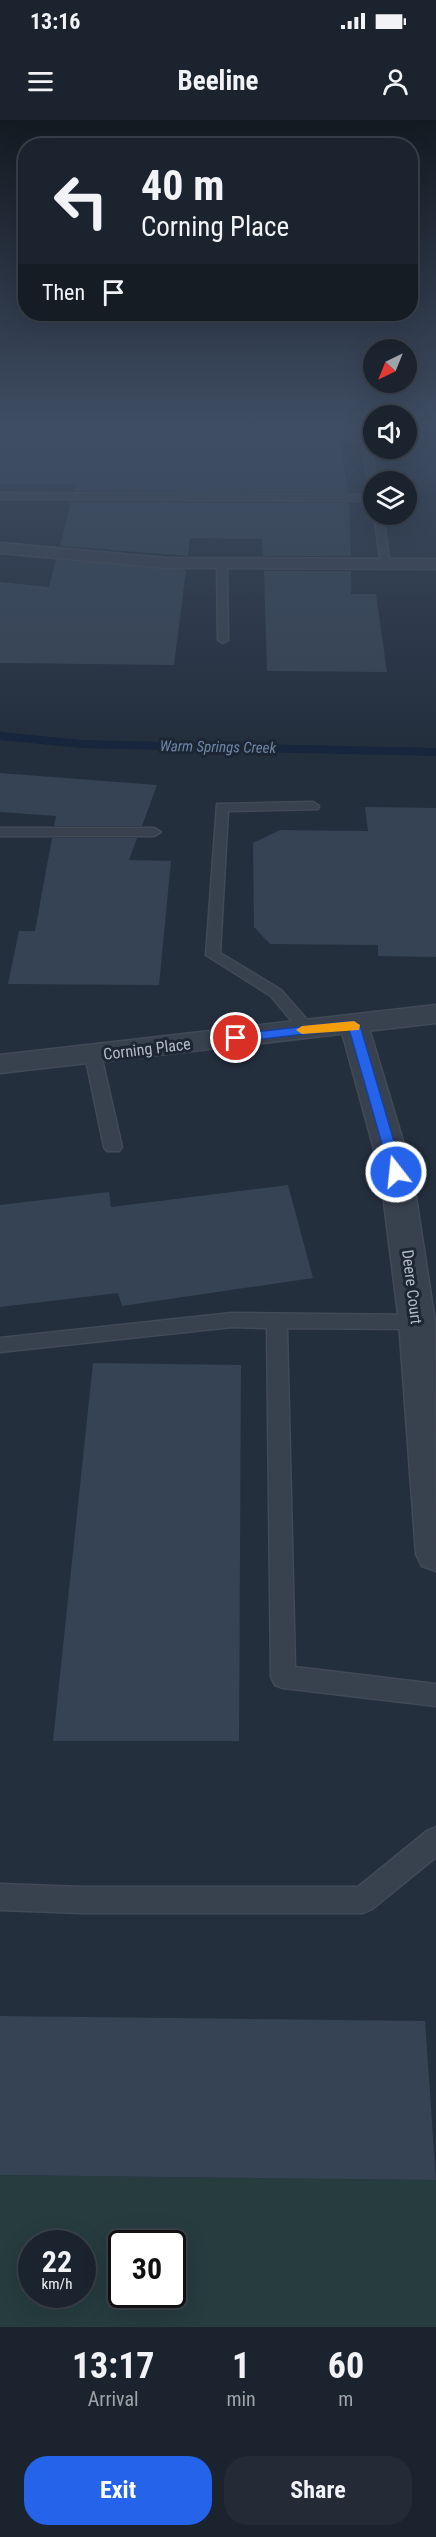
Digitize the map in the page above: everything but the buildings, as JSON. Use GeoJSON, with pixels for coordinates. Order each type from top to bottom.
{"type":"FeatureCollection","features":[{"type":"Feature","properties":{"kind":"street"},"geometry":{"type":"LineString","coordinates":[[0,548],[166,563],[436,564]]}},
{"type":"Feature","properties":{"kind":"street","name":"Corning Place"},"geometry":{"type":"LineString","coordinates":[[0,1064],[436,1014]]}},
{"type":"Feature","properties":{"kind":"street","name":"Deere Court"},"geometry":{"type":"LineString","coordinates":[[354,1025],[396,1172],[417,1322],[436,1552]]}},
{"type":"Feature","properties":{"kind":"lane"},"geometry":{"type":"LineString","coordinates":[[380,528],[386,564]]}},
{"type":"Feature","properties":{"kind":"lane"},"geometry":{"type":"LineString","coordinates":[[222,563],[223,640]]}},
{"type":"Feature","properties":{"kind":"lane"},"geometry":{"type":"LineString","coordinates":[[307,1029],[276,993],[213,955],[222,807],[313,806]]}},
{"type":"Feature","properties":{"kind":"lane"},"geometry":{"type":"LineString","coordinates":[[0,832],[154,832]]}},
{"type":"Feature","properties":{"kind":"lane"},"geometry":{"type":"LineString","coordinates":[[93,1055],[113,1148]]}},
{"type":"Feature","properties":{"kind":"lane"},"geometry":{"type":"LineString","coordinates":[[0,1345],[232,1320],[417,1322]]}},
{"type":"Feature","properties":{"kind":"lane"},"geometry":{"type":"LineString","coordinates":[[277,1320],[283,1677],[436,1695]]}},
{"type":"Feature","properties":{"kind":"lane"},"geometry":{"type":"LineString","coordinates":[[0,1897],[82,1900],[363,1900],[436,1840]]}},
{"type":"Feature","properties":{"kind":"green space"},"geometry":{"type":"Polygon","coordinates":[[[0,2175],[436,2180],[436,2327],[0,2327],[0,2175]]]}},
{"type":"Feature","properties":{"kind":"waterway","name":"Warm Springs Creek"},"geometry":{"type":"LineString","coordinates":[[0,736],[81,744],[436,752]]}},
{"type":"Feature","properties":{"kind":"slow traffic"},"geometry":{"type":"LineString","coordinates":[[302,1030],[354,1025],[355,1027]]}},
{"type":"Feature","properties":{"kind":"route"},"geometry":{"type":"LineString","coordinates":[[236,1038],[354,1025],[396,1172]]}}]}
